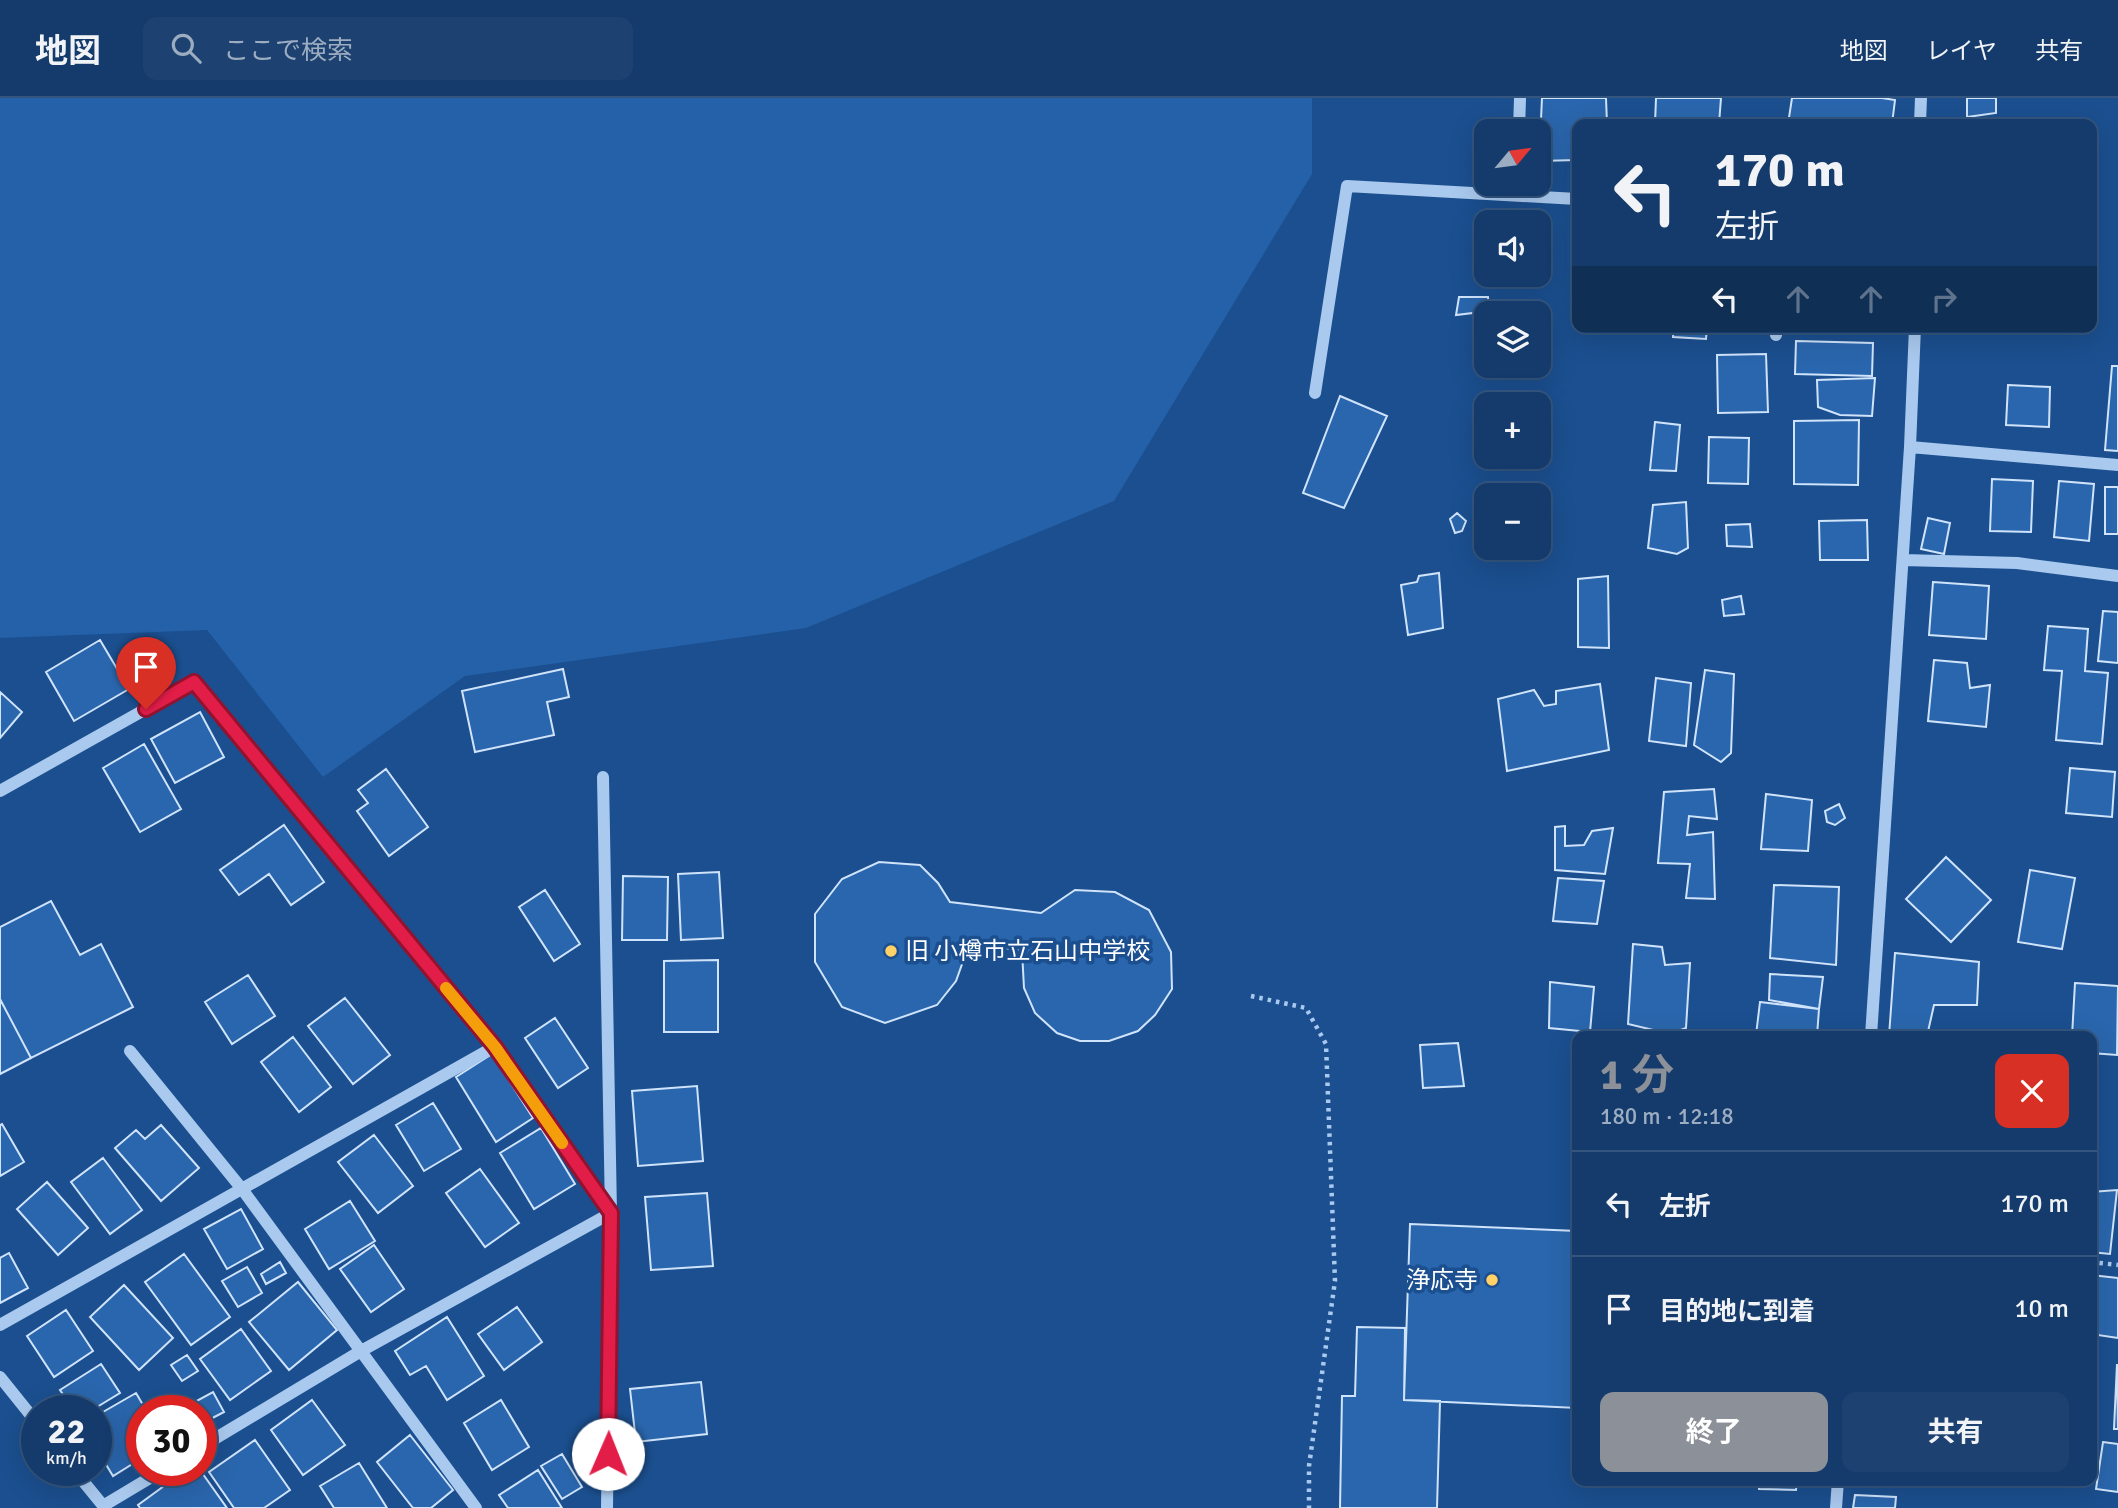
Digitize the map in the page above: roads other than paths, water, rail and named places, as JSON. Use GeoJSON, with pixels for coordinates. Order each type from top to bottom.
{"type":"FeatureCollection","features":[{"type":"Feature","properties":{"kind":"street"},"geometry":{"type":"LineString","coordinates":[[1519,119],[1520,98]]}},
{"type":"Feature","properties":{"kind":"street"},"geometry":{"type":"LineString","coordinates":[[1920,98],[1920,119]]}},
{"type":"Feature","properties":{"kind":"street"},"geometry":{"type":"LineString","coordinates":[[1315,393],[1347,186],[1474,189]]}},
{"type":"Feature","properties":{"kind":"street"},"geometry":{"type":"LineString","coordinates":[[1551,195],[1572,198]]}},
{"type":"Feature","properties":{"kind":"street"},"geometry":{"type":"LineString","coordinates":[[1871,1031],[1903,560],[1915,333]]}},
{"type":"Feature","properties":{"kind":"street"},"geometry":{"type":"LineString","coordinates":[[1910,447],[2118,465]]}},
{"type":"Feature","properties":{"kind":"street"},"geometry":{"type":"LineString","coordinates":[[1903,560],[2017,564],[2118,576]]}},
{"type":"Feature","properties":{"kind":"street"},"geometry":{"type":"LineString","coordinates":[[0,791],[194,682],[495,1047],[611,1213]]}},
{"type":"Feature","properties":{"kind":"street"},"geometry":{"type":"LineString","coordinates":[[603,777],[611,1213],[607,1508]]}},
{"type":"Feature","properties":{"kind":"street"},"geometry":{"type":"LineString","coordinates":[[0,1325],[495,1047]]}},
{"type":"Feature","properties":{"kind":"street"},"geometry":{"type":"LineString","coordinates":[[130,1051],[242,1189],[475,1508]]}},
{"type":"Feature","properties":{"kind":"street"},"geometry":{"type":"LineString","coordinates":[[217,1437],[361,1351],[611,1213]]}},
{"type":"Feature","properties":{"kind":"street"},"geometry":{"type":"LineString","coordinates":[[0,1377],[21,1403]]}},
{"type":"Feature","properties":{"kind":"street"},"geometry":{"type":"LineString","coordinates":[[87,1486],[104,1507],[137,1486]]}},
{"type":"Feature","properties":{"kind":"street"},"geometry":{"type":"LineString","coordinates":[[1836,1508],[1838,1486]]}},
{"type":"Feature","properties":{"kind":"place","name":"旧 小樽市立石山中学校"},"geometry":{"type":"Point","coordinates":[891,951]}},
{"type":"Feature","properties":{"kind":"place","name":"浄応寺"},"geometry":{"type":"Point","coordinates":[1492,1280]}}]}
